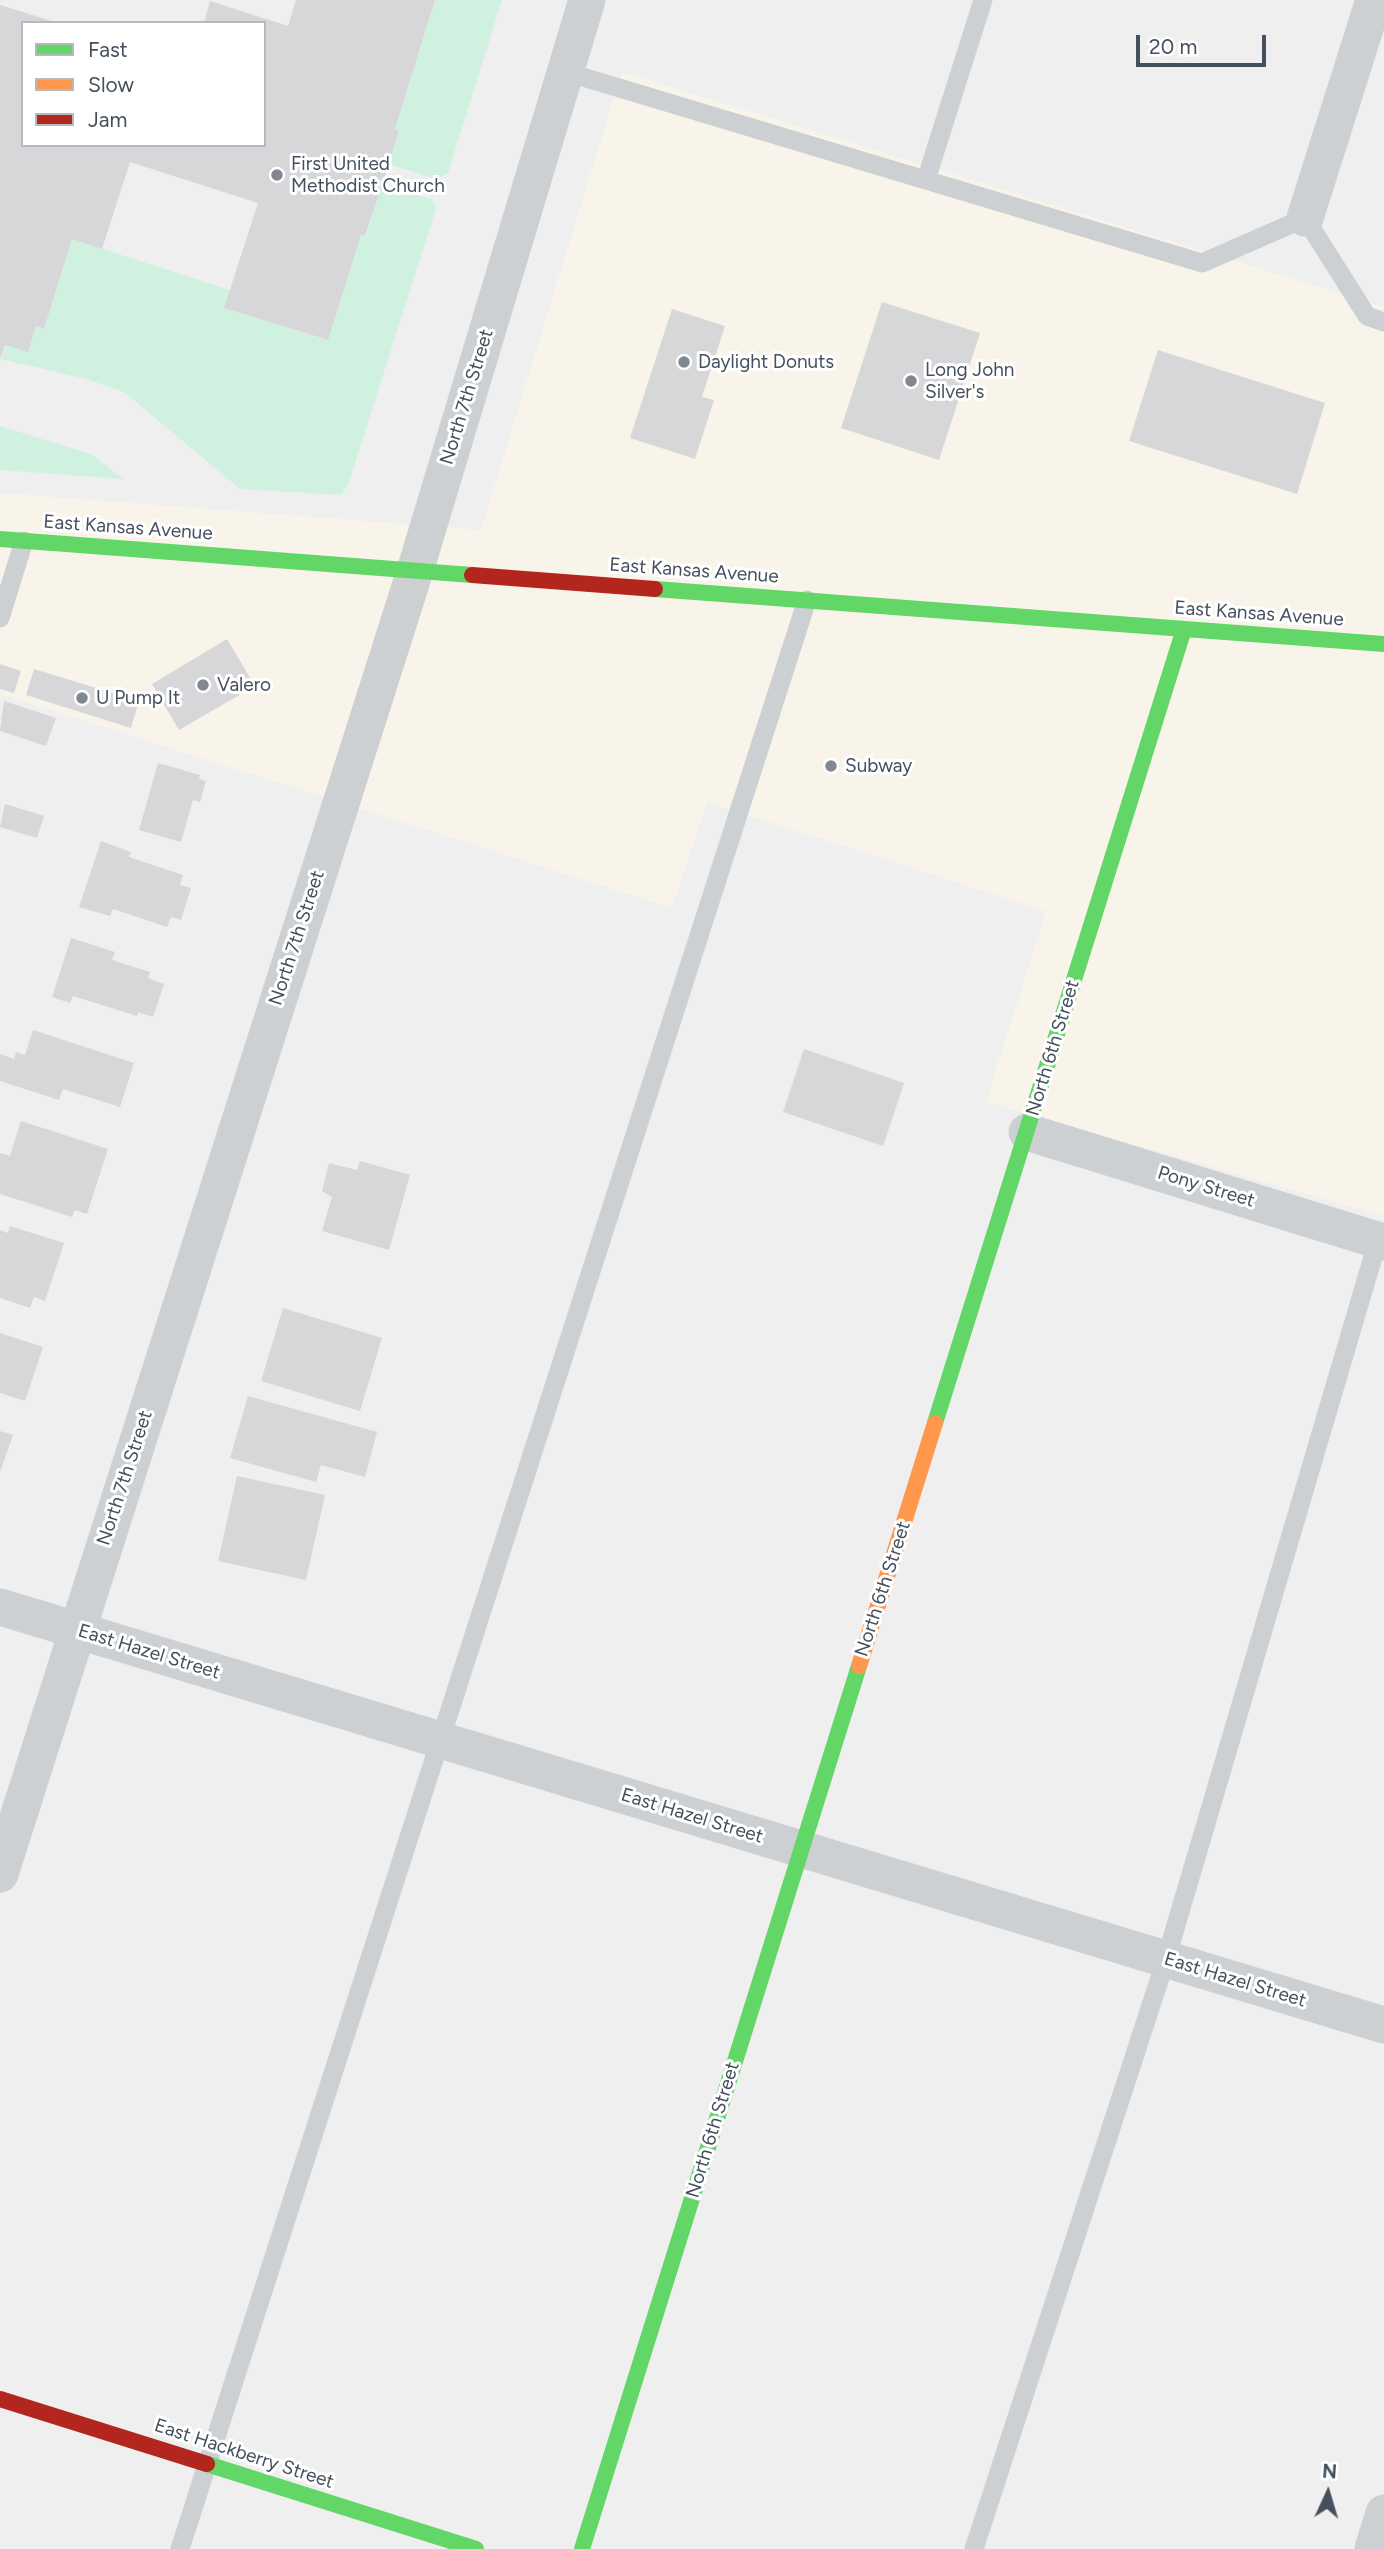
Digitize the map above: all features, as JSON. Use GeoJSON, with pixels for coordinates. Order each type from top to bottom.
{"type":"FeatureCollection","features":[{"type":"Feature","properties":{"kind":"street","name":"North 7th Street"},"geometry":{"type":"LineString","coordinates":[[0,1874],[415,571],[587,0]]}},
{"type":"Feature","properties":{"kind":"street"},"geometry":{"type":"LineString","coordinates":[[1305,218],[1374,0]]}},
{"type":"Feature","properties":{"kind":"street","name":"East Kansas Avenue"},"geometry":{"type":"LineString","coordinates":[[0,539],[1384,644]]}},
{"type":"Feature","properties":{"kind":"street","name":"North 6th Street"},"geometry":{"type":"LineString","coordinates":[[582,2549],[1184,629]]}},
{"type":"Feature","properties":{"kind":"street","name":"Pony Street"},"geometry":{"type":"LineString","coordinates":[[1027,1132],[1381,1241]]}},
{"type":"Feature","properties":{"kind":"street","name":"East Hazel Street"},"geometry":{"type":"LineString","coordinates":[[0,1606],[1384,2025]]}},
{"type":"Feature","properties":{"kind":"street","name":"East Hackberry Street"},"geometry":{"type":"LineString","coordinates":[[0,2399],[476,2549]]}},
{"type":"Feature","properties":{"kind":"street"},"geometry":{"type":"LineString","coordinates":[[1373,2549],[1384,2513]]}},
{"type":"Feature","properties":{"kind":"lane"},"geometry":{"type":"LineString","coordinates":[[926,180],[983,0]]}},
{"type":"Feature","properties":{"kind":"lane"},"geometry":{"type":"LineString","coordinates":[[566,72],[1202,263],[1305,218],[1367,316],[1384,321]]}},
{"type":"Feature","properties":{"kind":"lane"},"geometry":{"type":"LineString","coordinates":[[0,618],[24,541]]}},
{"type":"Feature","properties":{"kind":"lane"},"geometry":{"type":"LineString","coordinates":[[180,2549],[807,600]]}},
{"type":"Feature","properties":{"kind":"lane"},"geometry":{"type":"LineString","coordinates":[[974,2549],[1166,1959],[1381,1241]]}},
{"type":"Feature","properties":{"kind":"shaded area"},"geometry":{"type":"Polygon","coordinates":[[[622,72],[1384,307],[1384,1216],[986,1102],[1046,911],[707,802],[672,908],[0,694],[0,493],[481,530],[622,72]]]}},
{"type":"Feature","properties":{"kind":"green space"},"geometry":{"type":"Polygon","coordinates":[[[435,0],[502,0],[448,173],[437,179],[388,164],[399,130],[395,129],[435,0]]]}},
{"type":"Feature","properties":{"kind":"green space"},"geometry":{"type":"Polygon","coordinates":[[[382,186],[432,199],[436,209],[348,485],[341,495],[240,489],[124,392],[86,379],[1,359],[5,345],[28,351],[36,326],[44,328],[72,239],[230,290],[225,308],[327,340],[361,235],[366,236],[382,186]]]}},
{"type":"Feature","properties":{"kind":"green space"},"geometry":{"type":"Polygon","coordinates":[[[0,426],[91,454],[124,479],[0,470],[0,426]]]}},
{"type":"Feature","properties":{"kind":"building","name":"First United Methodist Church"},"geometry":{"type":"Polygon","coordinates":[[[296,0],[435,0],[395,129],[399,130],[382,186],[365,236],[361,235],[328,340],[224,308],[258,203],[130,162],[102,249],[72,239],[44,329],[36,326],[28,352],[5,345],[0,359],[0,5],[52,21],[21,21],[21,147],[266,147],[266,21],[205,21],[210,1],[288,26],[296,0]]]}},
{"type":"Feature","properties":{"kind":"building","name":"Long John Silver's"},"geometry":{"type":"Polygon","coordinates":[[[882,302],[980,333],[939,460],[841,428],[882,302]]]}},
{"type":"Feature","properties":{"kind":"building","name":"Daylight Donuts"},"geometry":{"type":"Polygon","coordinates":[[[672,309],[725,326],[702,397],[714,400],[695,459],[630,438],[672,309]]]}},
{"type":"Feature","properties":{"kind":"building"},"geometry":{"type":"Polygon","coordinates":[[[1158,350],[1325,403],[1297,494],[1129,441],[1158,350]]]}},
{"type":"Feature","properties":{"kind":"building","name":"Valero"},"geometry":{"type":"Polygon","coordinates":[[[227,639],[255,686],[179,730],[152,684],[227,639]]]}},
{"type":"Feature","properties":{"kind":"building"},"geometry":{"type":"Polygon","coordinates":[[[0,664],[21,671],[14,693],[0,689],[0,664]]]}},
{"type":"Feature","properties":{"kind":"building","name":"U Pump It"},"geometry":{"type":"Polygon","coordinates":[[[34,669],[139,701],[131,728],[26,695],[34,669]]]}},
{"type":"Feature","properties":{"kind":"building"},"geometry":{"type":"Polygon","coordinates":[[[4,701],[56,718],[46,746],[0,731],[4,701]]]}},
{"type":"Feature","properties":{"kind":"building"},"geometry":{"type":"Polygon","coordinates":[[[158,763],[200,775],[199,779],[206,781],[200,802],[193,800],[181,842],[139,830],[158,763]]]}},
{"type":"Feature","properties":{"kind":"building"},"geometry":{"type":"Polygon","coordinates":[[[5,804],[44,816],[37,838],[0,827],[5,804]]]}},
{"type":"Feature","properties":{"kind":"building"},"geometry":{"type":"Polygon","coordinates":[[[101,841],[131,852],[129,857],[183,875],[180,885],[191,888],[181,920],[171,917],[167,927],[113,909],[110,916],[79,907],[101,841]]]}},
{"type":"Feature","properties":{"kind":"building"},"geometry":{"type":"Polygon","coordinates":[[[71,938],[115,952],[112,960],[150,972],[148,978],[164,984],[153,1017],[138,1012],[137,1016],[73,996],[70,1003],[52,997],[71,938]]]}},
{"type":"Feature","properties":{"kind":"building"},"geometry":{"type":"Polygon","coordinates":[[[33,1030],[134,1063],[120,1107],[63,1089],[59,1100],[0,1081],[0,1054],[14,1059],[16,1052],[25,1055],[33,1030]]]}},
{"type":"Feature","properties":{"kind":"building"},"geometry":{"type":"Polygon","coordinates":[[[804,1049],[904,1083],[883,1146],[783,1112],[804,1049]]]}},
{"type":"Feature","properties":{"kind":"building"},"geometry":{"type":"Polygon","coordinates":[[[21,1121],[108,1149],[87,1214],[75,1210],[72,1217],[0,1194],[0,1153],[10,1156],[21,1121]]]}},
{"type":"Feature","properties":{"kind":"building"},"geometry":{"type":"Polygon","coordinates":[[[360,1161],[410,1175],[389,1250],[322,1231],[332,1197],[322,1191],[329,1163],[357,1170],[360,1161]]]}},
{"type":"Feature","properties":{"kind":"building"},"geometry":{"type":"Polygon","coordinates":[[[10,1226],[64,1243],[45,1301],[34,1297],[30,1308],[0,1298],[0,1230],[8,1233],[10,1226]]]}},
{"type":"Feature","properties":{"kind":"building"},"geometry":{"type":"Polygon","coordinates":[[[283,1308],[382,1338],[360,1411],[261,1381],[283,1308]]]}},
{"type":"Feature","properties":{"kind":"building"},"geometry":{"type":"Polygon","coordinates":[[[0,1333],[43,1347],[25,1401],[0,1393],[0,1333]]]}},
{"type":"Feature","properties":{"kind":"building"},"geometry":{"type":"Polygon","coordinates":[[[248,1396],[377,1432],[365,1477],[321,1465],[316,1482],[230,1458],[248,1396]]]}},
{"type":"Feature","properties":{"kind":"building"},"geometry":{"type":"Polygon","coordinates":[[[0,1431],[13,1435],[0,1472],[0,1431]]]}},
{"type":"Feature","properties":{"kind":"building"},"geometry":{"type":"Polygon","coordinates":[[[237,1476],[325,1495],[306,1580],[218,1561],[237,1476]]]}},
{"type":"Feature","properties":{"kind":"traffic: fast"},"geometry":{"type":"LineString","coordinates":[[0,539],[472,575]]}},
{"type":"Feature","properties":{"kind":"traffic: fast"},"geometry":{"type":"LineString","coordinates":[[655,589],[1384,644]]}},
{"type":"Feature","properties":{"kind":"traffic: fast"},"geometry":{"type":"LineString","coordinates":[[935,1423],[1184,629]]}},
{"type":"Feature","properties":{"kind":"traffic: fast"},"geometry":{"type":"LineString","coordinates":[[582,2549],[859,1666]]}},
{"type":"Feature","properties":{"kind":"traffic: fast"},"geometry":{"type":"LineString","coordinates":[[207,2464],[476,2549]]}},
{"type":"Feature","properties":{"kind":"traffic: slow"},"geometry":{"type":"LineString","coordinates":[[859,1666],[935,1423]]}},
{"type":"Feature","properties":{"kind":"traffic: jam"},"geometry":{"type":"LineString","coordinates":[[472,575],[655,589]]}},
{"type":"Feature","properties":{"kind":"traffic: jam"},"geometry":{"type":"LineString","coordinates":[[0,2399],[207,2464]]}},
{"type":"Feature","properties":{"kind":"place","name":"First United Methodist Church"},"geometry":{"type":"Point","coordinates":[277,175]}},
{"type":"Feature","properties":{"kind":"place","name":"Daylight Donuts"},"geometry":{"type":"Point","coordinates":[684,362]}},
{"type":"Feature","properties":{"kind":"place","name":"Long John Silver's"},"geometry":{"type":"Point","coordinates":[911,381]}},
{"type":"Feature","properties":{"kind":"place","name":"Valero"},"geometry":{"type":"Point","coordinates":[203,685]}},
{"type":"Feature","properties":{"kind":"place","name":"U Pump It"},"geometry":{"type":"Point","coordinates":[82,698]}},
{"type":"Feature","properties":{"kind":"place","name":"Subway"},"geometry":{"type":"Point","coordinates":[831,766]}}]}
